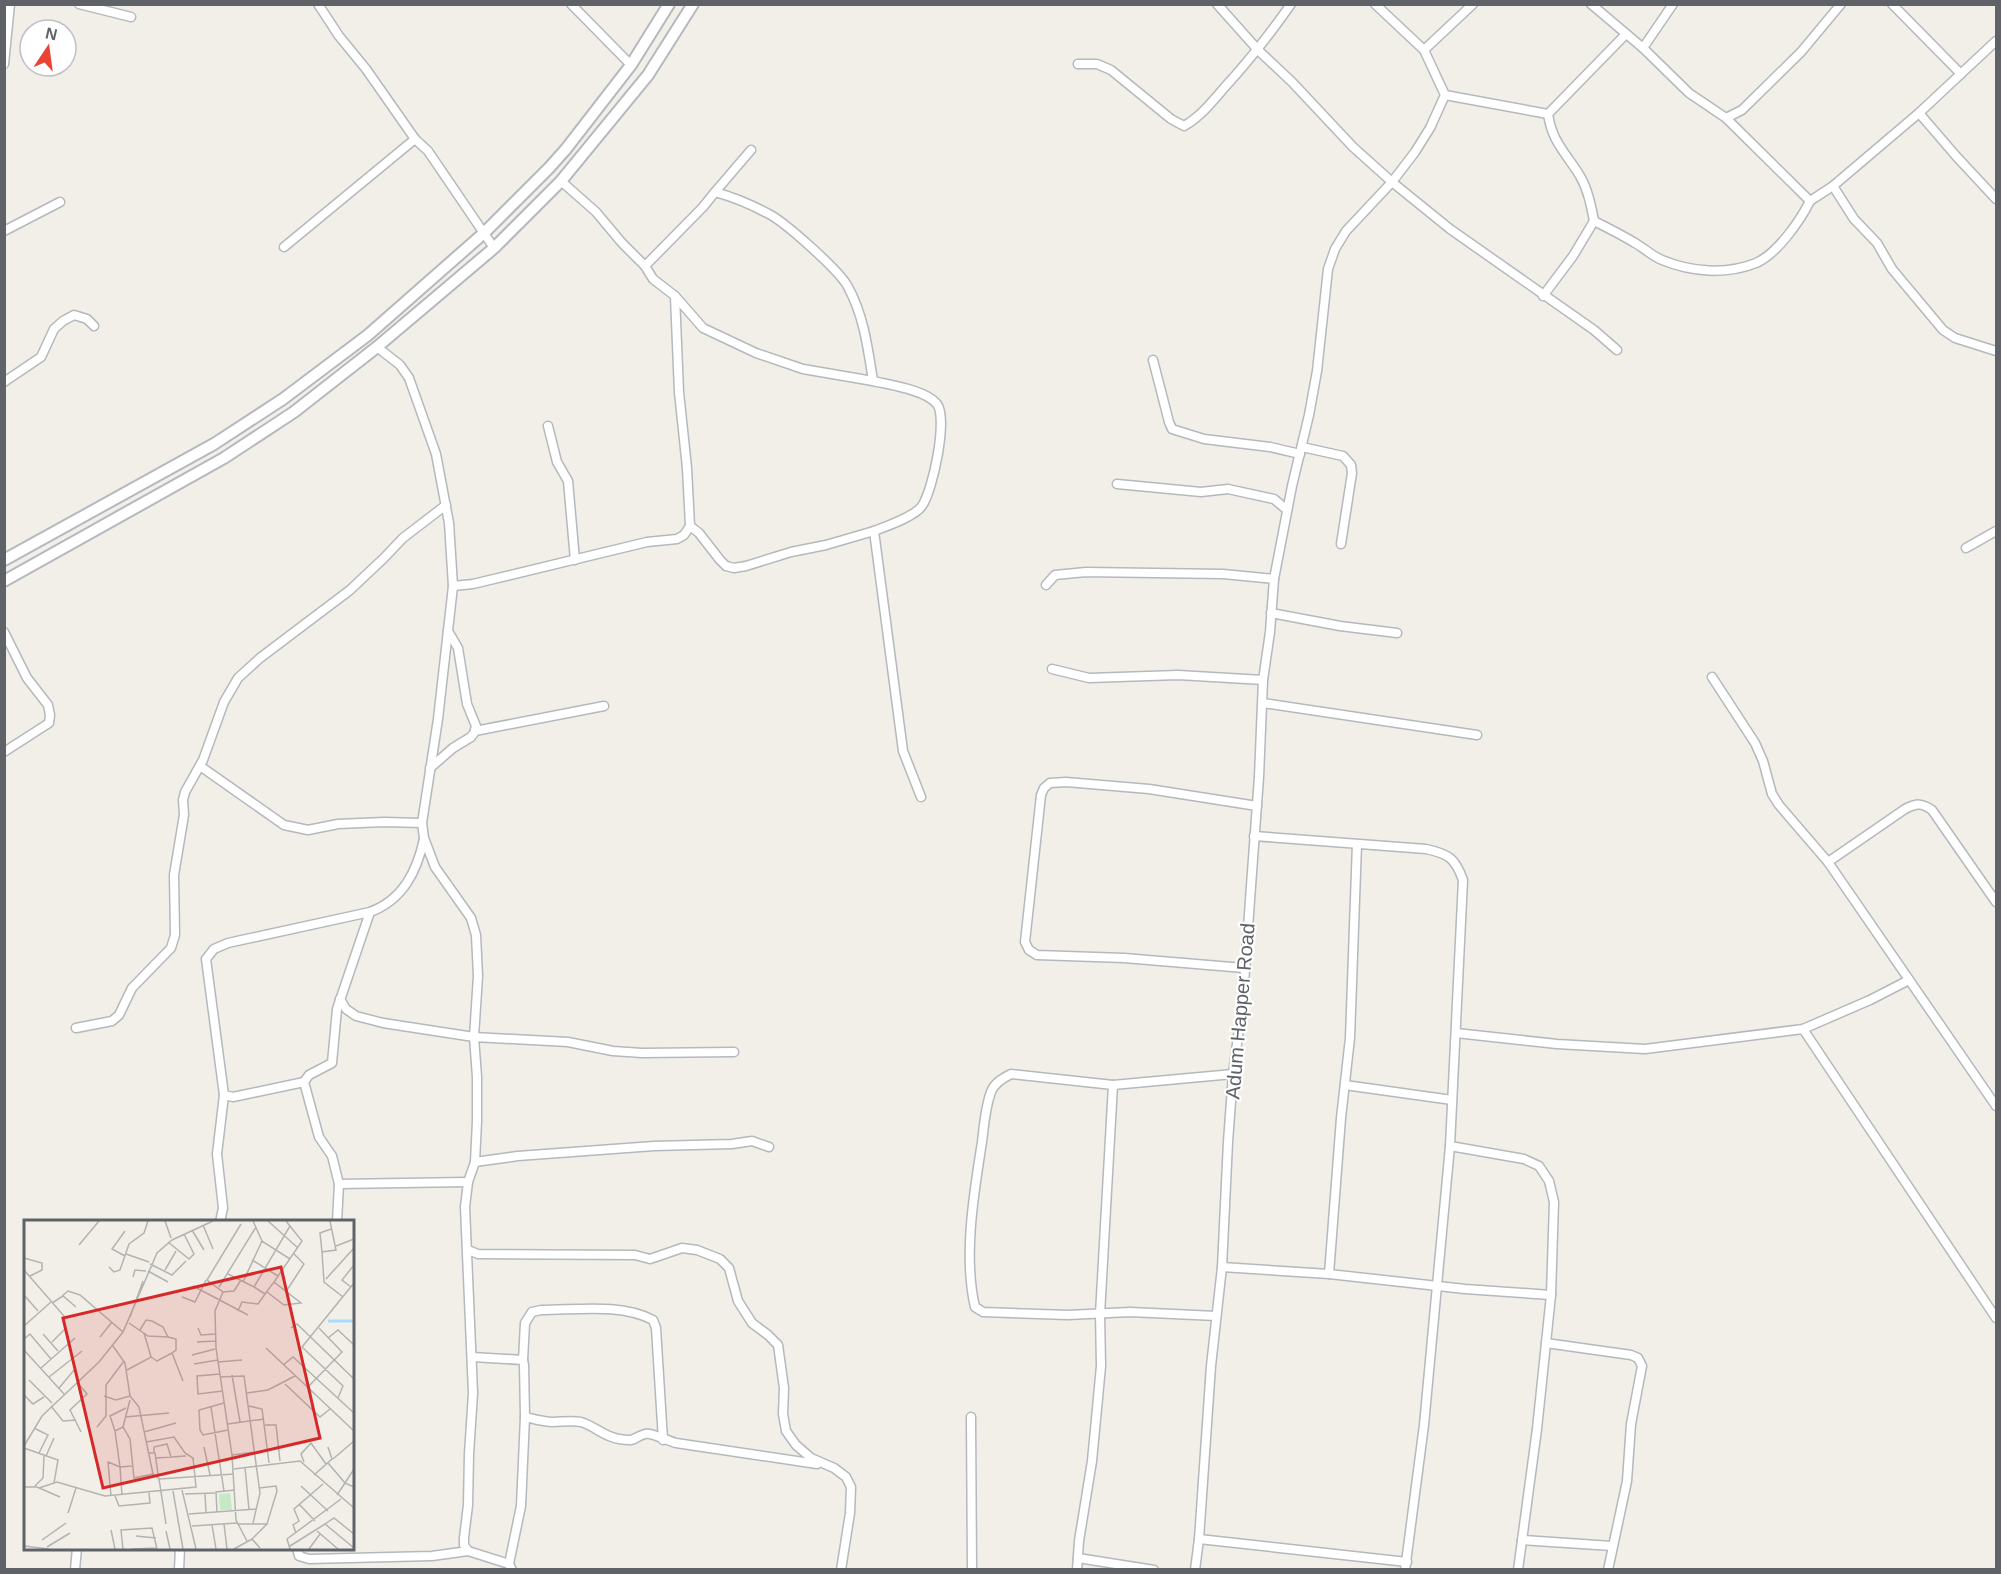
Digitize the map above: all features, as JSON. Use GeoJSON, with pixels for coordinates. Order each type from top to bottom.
{"type":"FeatureCollection","features":[{"type":"Feature","properties":{"kind":"street"},"geometry":{"type":"LineString","coordinates":[[4,63],[10,4]]}},
{"type":"Feature","properties":{"kind":"street"},"geometry":{"type":"LineString","coordinates":[[79,4],[131,17]]}},
{"type":"Feature","properties":{"kind":"street"},"geometry":{"type":"LineString","coordinates":[[318,4],[415,139],[428,151],[494,248]]}},
{"type":"Feature","properties":{"kind":"street"},"geometry":{"type":"LineString","coordinates":[[571,4],[631,65]]}},
{"type":"Feature","properties":{"kind":"street"},"geometry":{"type":"LineString","coordinates":[[4,560],[214,444],[283,399],[360,341],[484,233],[567,149],[631,65],[669,4]]}},
{"type":"Feature","properties":{"kind":"street"},"geometry":{"type":"LineString","coordinates":[[4,581],[224,458],[294,412],[377,347],[494,248],[561,181],[648,75],[693,4]]}},
{"type":"Feature","properties":{"kind":"street"},"geometry":{"type":"LineString","coordinates":[[1217,4],[1258,50],[1292,82],[1353,147],[1392,182],[1450,228],[1594,330],[1617,350]]}},
{"type":"Feature","properties":{"kind":"street"},"geometry":{"type":"LineString","coordinates":[[1078,64],[1097,64],[1111,70],[1171,119],[1184,126],[1195,120],[1258,50],[1291,4]]}},
{"type":"Feature","properties":{"kind":"street"},"geometry":{"type":"LineString","coordinates":[[1375,4],[1424,50],[1445,95],[1548,114]]}},
{"type":"Feature","properties":{"kind":"street"},"geometry":{"type":"LineString","coordinates":[[1424,50],[1473,4]]}},
{"type":"Feature","properties":{"kind":"street"},"geometry":{"type":"LineString","coordinates":[[1591,4],[1643,48],[1689,93],[1726,118],[1810,201]]}},
{"type":"Feature","properties":{"kind":"street"},"geometry":{"type":"LineString","coordinates":[[1643,48],[1673,4]]}},
{"type":"Feature","properties":{"kind":"street"},"geometry":{"type":"LineString","coordinates":[[1726,118],[1742,110],[1800,52],[1841,4]]}},
{"type":"Feature","properties":{"kind":"street"},"geometry":{"type":"LineString","coordinates":[[1892,4],[1960,74]]}},
{"type":"Feature","properties":{"kind":"street"},"geometry":{"type":"LineString","coordinates":[[1548,114],[1626,34]]}},
{"type":"Feature","properties":{"kind":"street"},"geometry":{"type":"LineString","coordinates":[[1594,221],[1659,259],[1686,269],[1728,271],[1758,262],[1783,242],[1801,219],[1810,201],[1833,186],[1919,113],[1996,41]]}},
{"type":"Feature","properties":{"kind":"street","name":"Adum Happer Road"},"geometry":{"type":"LineString","coordinates":[[1195,1569],[1222,1267],[1233,1074],[1243,998],[1257,806],[1263,680],[1274,579],[1317,371],[1331,259],[1346,231],[1392,182],[1415,152],[1430,128],[1445,95]]}},
{"type":"Feature","properties":{"kind":"street"},"geometry":{"type":"LineString","coordinates":[[1919,113],[1996,199]]}},
{"type":"Feature","properties":{"kind":"street"},"geometry":{"type":"LineString","coordinates":[[1544,296],[1573,256],[1594,221],[1587,192],[1580,176],[1550,131],[1548,114]]}},
{"type":"Feature","properties":{"kind":"street"},"geometry":{"type":"LineString","coordinates":[[284,247],[415,139]]}},
{"type":"Feature","properties":{"kind":"street"},"geometry":{"type":"LineString","coordinates":[[645,266],[703,207],[751,150]]}},
{"type":"Feature","properties":{"kind":"street"},"geometry":{"type":"LineString","coordinates":[[561,181],[596,212],[645,266],[653,279],[675,296],[704,328],[756,353],[803,369],[873,381],[926,395],[936,403],[940,410],[940,441],[928,494],[921,508],[902,520],[826,545],[734,568],[726,566],[699,532],[690,526]]}},
{"type":"Feature","properties":{"kind":"street"},"geometry":{"type":"LineString","coordinates":[[1833,186],[1854,219],[1877,243],[1892,269],[1943,330],[1955,338],[1996,351]]}},
{"type":"Feature","properties":{"kind":"street"},"geometry":{"type":"LineString","coordinates":[[716,192],[739,199],[770,214],[831,266],[848,285],[863,326],[873,381]]}},
{"type":"Feature","properties":{"kind":"street"},"geometry":{"type":"LineString","coordinates":[[4,231],[60,202]]}},
{"type":"Feature","properties":{"kind":"street"},"geometry":{"type":"LineString","coordinates":[[453,586],[473,584],[647,542],[677,539],[684,535],[690,526],[679,392],[675,296]]}},
{"type":"Feature","properties":{"kind":"street"},"geometry":{"type":"LineString","coordinates":[[4,382],[41,357],[54,329],[63,321],[74,315],[87,319],[94,326]]}},
{"type":"Feature","properties":{"kind":"street"},"geometry":{"type":"LineString","coordinates":[[377,347],[400,365],[409,378],[436,454],[449,523],[453,586],[438,719],[422,823],[424,838],[435,867],[471,918],[476,935],[478,976],[474,1037],[477,1077],[475,1162],[468,1182],[465,1207],[473,1393],[468,1504],[464,1538],[464,1545],[468,1551]]}},
{"type":"Feature","properties":{"kind":"street"},"geometry":{"type":"LineString","coordinates":[[1154,360],[1172,429],[1204,440],[1342,456],[1348,459],[1352,473],[1341,544]]}},
{"type":"Feature","properties":{"kind":"street"},"geometry":{"type":"LineString","coordinates":[[548,426],[557,462],[568,481],[575,560]]}},
{"type":"Feature","properties":{"kind":"street"},"geometry":{"type":"LineString","coordinates":[[1117,484],[1201,492],[1228,489],[1274,499],[1287,510]]}},
{"type":"Feature","properties":{"kind":"street"},"geometry":{"type":"LineString","coordinates":[[76,1028],[112,1021],[119,1015],[132,988],[171,948],[175,935],[174,875],[184,815],[184,792],[200,766],[224,702],[238,678],[260,658],[350,590],[403,538],[446,505]]}},
{"type":"Feature","properties":{"kind":"street"},"geometry":{"type":"LineString","coordinates":[[874,531],[903,751],[921,797]]}},
{"type":"Feature","properties":{"kind":"street"},"geometry":{"type":"LineString","coordinates":[[1966,548],[1996,531]]}},
{"type":"Feature","properties":{"kind":"street"},"geometry":{"type":"LineString","coordinates":[[1046,585],[1054,575],[1086,572],[1222,574],[1274,579]]}},
{"type":"Feature","properties":{"kind":"street"},"geometry":{"type":"LineString","coordinates":[[1271,613],[1340,626],[1397,633]]}},
{"type":"Feature","properties":{"kind":"street"},"geometry":{"type":"LineString","coordinates":[[429,768],[453,748],[471,737],[475,731],[474,720],[467,704],[458,648],[448,630]]}},
{"type":"Feature","properties":{"kind":"street"},"geometry":{"type":"LineString","coordinates":[[4,632],[27,678],[48,705],[51,715],[49,723],[4,752]]}},
{"type":"Feature","properties":{"kind":"street"},"geometry":{"type":"LineString","coordinates":[[1052,669],[1089,678],[1160,675],[1263,680]]}},
{"type":"Feature","properties":{"kind":"street"},"geometry":{"type":"LineString","coordinates":[[1712,677],[1755,743],[1763,761],[1772,794],[1779,805],[1828,862],[1996,1103]]}},
{"type":"Feature","properties":{"kind":"street"},"geometry":{"type":"LineString","coordinates":[[1263,704],[1477,735]]}},
{"type":"Feature","properties":{"kind":"street"},"geometry":{"type":"LineString","coordinates":[[475,731],[604,706]]}},
{"type":"Feature","properties":{"kind":"street"},"geometry":{"type":"LineString","coordinates":[[200,766],[284,825],[308,830],[338,824],[422,823]]}},
{"type":"Feature","properties":{"kind":"street"},"geometry":{"type":"LineString","coordinates":[[1244,968],[1124,958],[1037,955],[1029,950],[1025,942],[1041,795],[1050,783],[1112,785],[1257,806]]}},
{"type":"Feature","properties":{"kind":"street"},"geometry":{"type":"LineString","coordinates":[[1828,862],[1905,809],[1916,804],[1924,804],[1932,810],[1996,902]]}},
{"type":"Feature","properties":{"kind":"street"},"geometry":{"type":"LineString","coordinates":[[1199,1539],[1406,1566],[1421,1455],[1450,1146],[1463,891],[1463,880],[1458,864],[1444,853],[1435,851],[1254,836]]}},
{"type":"Feature","properties":{"kind":"street"},"geometry":{"type":"LineString","coordinates":[[220,1220],[223,1208],[217,1154],[224,1095],[206,958],[208,954],[228,943],[378,909],[409,882],[421,854],[424,838]]}},
{"type":"Feature","properties":{"kind":"street"},"geometry":{"type":"LineString","coordinates":[[1329,1274],[1338,1146],[1352,1007],[1357,844]]}},
{"type":"Feature","properties":{"kind":"street"},"geometry":{"type":"LineString","coordinates":[[224,1095],[232,1097],[304,1082],[309,1075],[332,1063],[337,1009],[370,912]]}},
{"type":"Feature","properties":{"kind":"street"},"geometry":{"type":"LineString","coordinates":[[1456,1033],[1557,1044],[1645,1049],[1803,1029],[1909,980]]}},
{"type":"Feature","properties":{"kind":"street"},"geometry":{"type":"LineString","coordinates":[[340,999],[346,1009],[356,1016],[383,1023],[474,1037],[568,1042],[613,1051],[642,1053],[734,1052]]}},
{"type":"Feature","properties":{"kind":"street"},"geometry":{"type":"LineString","coordinates":[[1803,1029],[1996,1318]]}},
{"type":"Feature","properties":{"kind":"street"},"geometry":{"type":"LineString","coordinates":[[1216,1316],[1130,1312],[1100,1314],[983,1312],[975,1307],[971,1289],[970,1256],[980,1153],[991,1090],[1000,1080],[1011,1074],[1113,1085],[1233,1074]]}},
{"type":"Feature","properties":{"kind":"street"},"geometry":{"type":"LineString","coordinates":[[304,1082],[319,1137],[332,1156],[339,1184],[337,1220]]}},
{"type":"Feature","properties":{"kind":"street"},"geometry":{"type":"LineString","coordinates":[[1077,1569],[1079,1541],[1094,1445],[1101,1366],[1100,1314],[1113,1085]]}},
{"type":"Feature","properties":{"kind":"street"},"geometry":{"type":"LineString","coordinates":[[1345,1085],[1452,1100]]}},
{"type":"Feature","properties":{"kind":"street"},"geometry":{"type":"LineString","coordinates":[[475,1162],[518,1156],[654,1146],[732,1144],[752,1141],[769,1147]]}},
{"type":"Feature","properties":{"kind":"street"},"geometry":{"type":"LineString","coordinates":[[1450,1146],[1524,1159],[1539,1166],[1549,1181],[1554,1202],[1551,1295],[1537,1429],[1518,1569]]}},
{"type":"Feature","properties":{"kind":"street"},"geometry":{"type":"LineString","coordinates":[[339,1184],[468,1182]]}},
{"type":"Feature","properties":{"kind":"street"},"geometry":{"type":"LineString","coordinates":[[468,1250],[478,1254],[635,1255],[650,1259],[682,1248],[697,1250],[720,1259],[729,1268],[738,1301],[752,1323],[778,1345],[784,1388],[783,1414],[786,1431],[796,1445],[821,1464]]}},
{"type":"Feature","properties":{"kind":"street"},"geometry":{"type":"LineString","coordinates":[[1222,1267],[1329,1274],[1551,1295]]}},
{"type":"Feature","properties":{"kind":"street"},"geometry":{"type":"LineString","coordinates":[[298,1550],[299,1556],[309,1559],[432,1556],[468,1551],[511,1567],[521,1506],[525,1417],[523,1360],[525,1323],[532,1312],[603,1310],[633,1313],[653,1320],[656,1328],[663,1440]]}},
{"type":"Feature","properties":{"kind":"street"},"geometry":{"type":"LineString","coordinates":[[1546,1343],[1630,1355],[1638,1358],[1642,1366],[1631,1424],[1627,1481],[1608,1569]]}},
{"type":"Feature","properties":{"kind":"street"},"geometry":{"type":"LineString","coordinates":[[472,1357],[523,1360]]}},
{"type":"Feature","properties":{"kind":"street"},"geometry":{"type":"LineString","coordinates":[[525,1417],[552,1422],[582,1422],[615,1439],[633,1441],[645,1434],[653,1434],[663,1440],[821,1464],[834,1468],[846,1477],[851,1487],[850,1513],[841,1569]]}},
{"type":"Feature","properties":{"kind":"street"},"geometry":{"type":"LineString","coordinates":[[971,1417],[972,1569]]}},
{"type":"Feature","properties":{"kind":"street"},"geometry":{"type":"LineString","coordinates":[[1522,1540],[1612,1546]]}},
{"type":"Feature","properties":{"kind":"street"},"geometry":{"type":"LineString","coordinates":[[75,1569],[77,1550]]}},
{"type":"Feature","properties":{"kind":"street"},"geometry":{"type":"LineString","coordinates":[[179,1569],[180,1550]]}},
{"type":"Feature","properties":{"kind":"street"},"geometry":{"type":"LineString","coordinates":[[1078,1558],[1154,1569]]}}]}
